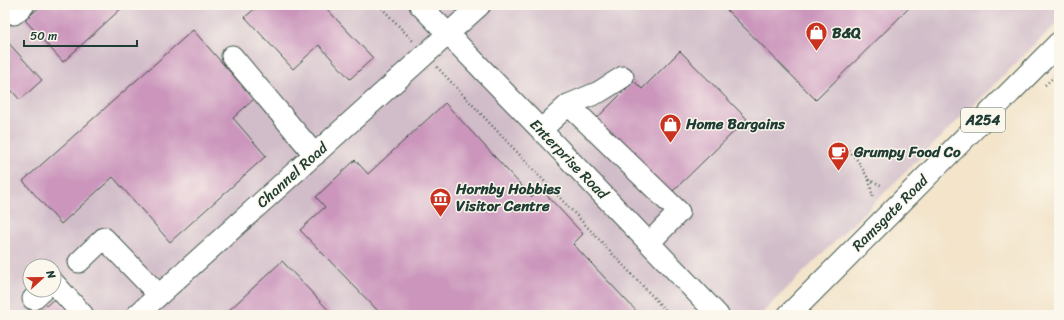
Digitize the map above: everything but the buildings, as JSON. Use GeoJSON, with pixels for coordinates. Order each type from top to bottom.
{"type":"FeatureCollection","features":[{"type":"Feature","properties":{"kind":"main road","name":"Ramsgate Road"},"geometry":{"type":"LineString","coordinates":[[789,315],[1059,44]]}},
{"type":"Feature","properties":{"kind":"street","name":"Enterprise Road"},"geometry":{"type":"LineString","coordinates":[[420,5],[718,315]]}},
{"type":"Feature","properties":{"kind":"street","name":"Channel Road"},"geometry":{"type":"LineString","coordinates":[[137,315],[480,5]]}},
{"type":"Feature","properties":{"kind":"street"},"geometry":{"type":"LineString","coordinates":[[232,56],[315,155]]}},
{"type":"Feature","properties":{"kind":"street"},"geometry":{"type":"LineString","coordinates":[[541,130],[568,106],[599,92],[623,78]]}},
{"type":"Feature","properties":{"kind":"street"},"geometry":{"type":"LineString","coordinates":[[568,106],[679,212],[649,243]]}},
{"type":"Feature","properties":{"kind":"street"},"geometry":{"type":"LineString","coordinates":[[79,262],[104,238],[159,295]]}},
{"type":"Feature","properties":{"kind":"street"},"geometry":{"type":"LineString","coordinates":[[62,292],[83,315]]}},
{"type":"Feature","properties":{"kind":"path"},"geometry":{"type":"LineString","coordinates":[[379,5],[670,315]]}},
{"type":"Feature","properties":{"kind":"path"},"geometry":{"type":"LineString","coordinates":[[846,147],[858,161],[870,180],[873,197]]}},
{"type":"Feature","properties":{"kind":"path"},"geometry":{"type":"LineString","coordinates":[[870,180],[884,186]]}},
{"type":"Feature","properties":{"kind":"shaded area"},"geometry":{"type":"Polygon","coordinates":[[[5,5],[1059,5],[1059,21],[760,315],[5,315],[5,5]]]}},
{"type":"Feature","properties":{"kind":"place","name":"B&Q"},"geometry":{"type":"Point","coordinates":[816,52]}},
{"type":"Feature","properties":{"kind":"place","name":"Home Bargains"},"geometry":{"type":"Point","coordinates":[670,144]}},
{"type":"Feature","properties":{"kind":"place","name":"Grumpy Food Co"},"geometry":{"type":"Point","coordinates":[839,172]}},
{"type":"Feature","properties":{"kind":"place","name":"Hornby Hobbies Visitor Centre"},"geometry":{"type":"Point","coordinates":[440,218]}}]}
